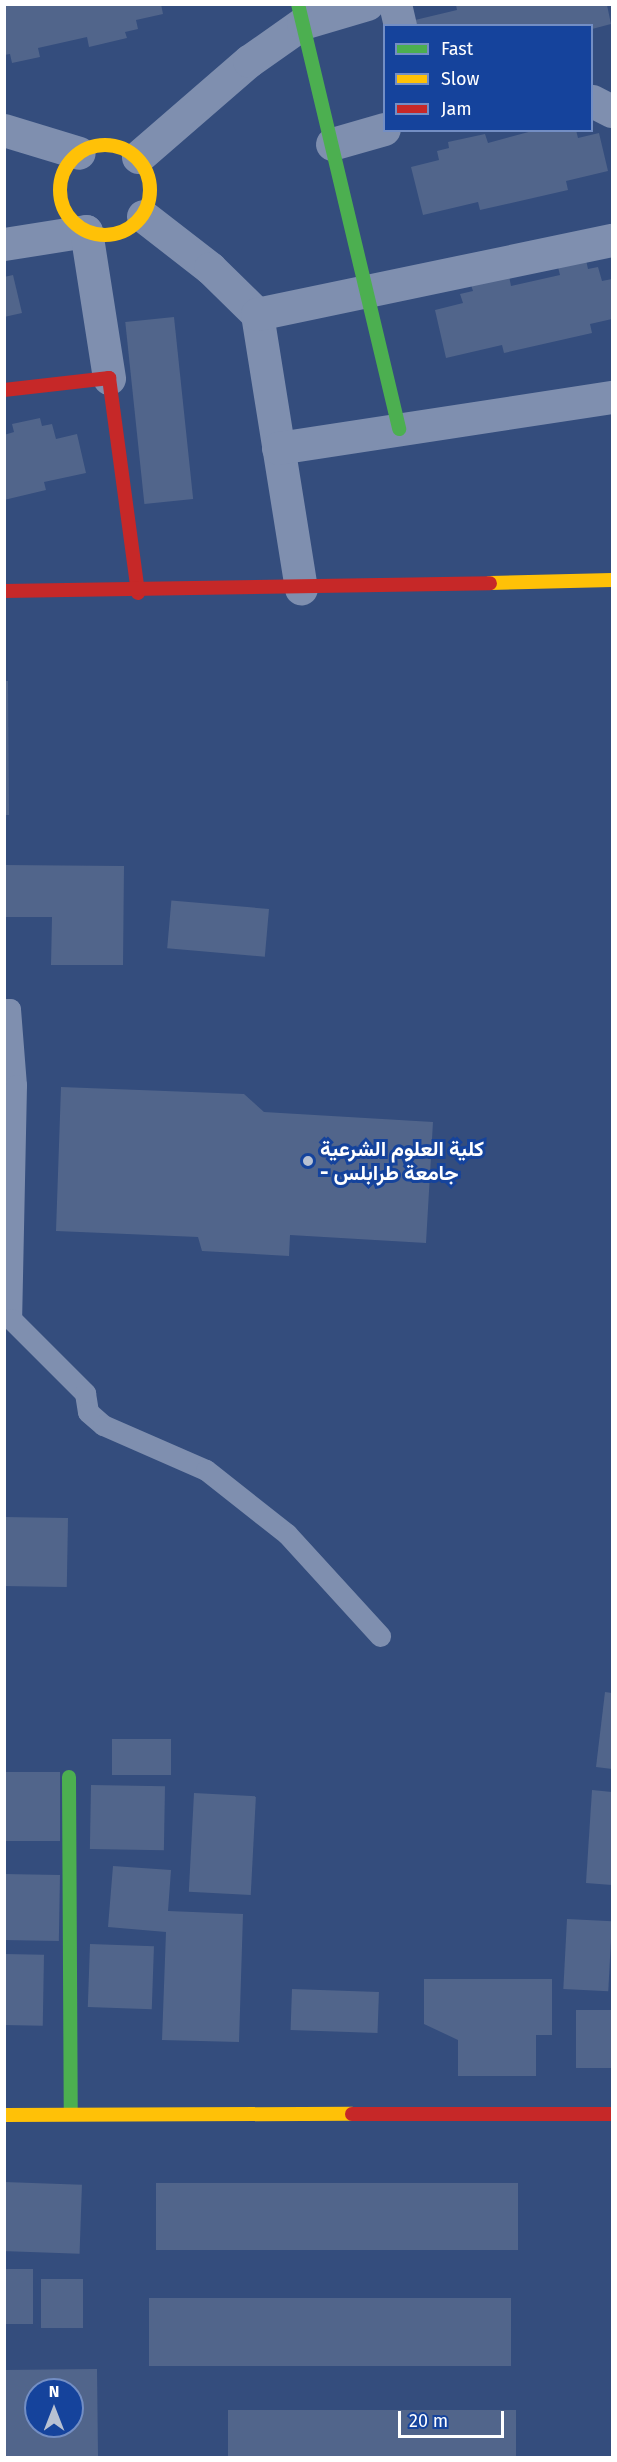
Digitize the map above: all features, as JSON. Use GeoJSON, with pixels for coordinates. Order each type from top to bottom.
{"type":"FeatureCollection","features":[{"type":"Feature","properties":{"kind":"street"},"geometry":{"type":"LineString","coordinates":[[138,157],[301,14],[367,4]]}},
{"type":"Feature","properties":{"kind":"street"},"geometry":{"type":"LineString","coordinates":[[395,4],[400,24]]}},
{"type":"Feature","properties":{"kind":"street"},"geometry":{"type":"LineString","coordinates":[[301,14],[399,429]]}},
{"type":"Feature","properties":{"kind":"street"},"geometry":{"type":"LineString","coordinates":[[593,102],[612,111]]}},
{"type":"Feature","properties":{"kind":"street"},"geometry":{"type":"LineString","coordinates":[[332,144],[383,129]]}},
{"type":"Feature","properties":{"kind":"street"},"geometry":{"type":"LineString","coordinates":[[4,130],[79,153]]}},
{"type":"Feature","properties":{"kind":"street"},"geometry":{"type":"LineString","coordinates":[[4,244],[86,231],[117,234],[143,216],[151,186],[138,157],[109,144],[79,153],[68,164],[60,194],[64,209],[86,231],[109,378],[138,593]]}},
{"type":"Feature","properties":{"kind":"street"},"geometry":{"type":"LineString","coordinates":[[143,216],[210,267],[257,314],[301,588]]}},
{"type":"Feature","properties":{"kind":"street"},"geometry":{"type":"LineString","coordinates":[[257,314],[612,240]]}},
{"type":"Feature","properties":{"kind":"street"},"geometry":{"type":"LineString","coordinates":[[4,390],[109,378]]}},
{"type":"Feature","properties":{"kind":"street"},"geometry":{"type":"LineString","coordinates":[[278,448],[612,397]]}},
{"type":"Feature","properties":{"kind":"street"},"geometry":{"type":"LineString","coordinates":[[4,591],[138,593],[612,580]]}},
{"type":"Feature","properties":{"kind":"street"},"geometry":{"type":"LineString","coordinates":[[69,1777],[71,2115]]}},
{"type":"Feature","properties":{"kind":"street"},"geometry":{"type":"LineString","coordinates":[[4,2115],[612,2114]]}},
{"type":"Feature","properties":{"kind":"lane"},"geometry":{"type":"LineString","coordinates":[[4,1009],[10,1009],[16,1085],[11,1319],[85,1393],[88,1412],[103,1425],[206,1470],[287,1534],[380,1636]]}},
{"type":"Feature","properties":{"kind":"building"},"geometry":{"type":"Polygon","coordinates":[[[4,4],[161,4],[163,14],[136,20],[138,29],[125,32],[127,38],[89,47],[87,37],[38,48],[40,57],[12,63],[10,54],[4,55],[4,4]]]}},
{"type":"Feature","properties":{"kind":"building"},"geometry":{"type":"Polygon","coordinates":[[[456,5],[607,5],[611,24],[593,29],[593,24],[416,24],[415,20],[457,10],[456,5]]]}},
{"type":"Feature","properties":{"kind":"building"},"geometry":{"type":"Polygon","coordinates":[[[529,132],[576,132],[578,138],[599,133],[608,171],[566,181],[568,190],[480,210],[478,202],[423,215],[411,167],[439,160],[437,151],[449,148],[448,142],[485,134],[488,143],[529,132]]]}},
{"type":"Feature","properties":{"kind":"building"},"geometry":{"type":"Polygon","coordinates":[[[586,260],[588,269],[598,267],[602,281],[612,279],[612,319],[590,324],[592,333],[504,353],[502,345],[446,358],[435,310],[463,303],[460,294],[473,291],[471,285],[509,276],[511,286],[560,275],[558,267],[586,260]]]}},
{"type":"Feature","properties":{"kind":"building"},"geometry":{"type":"Polygon","coordinates":[[[13,275],[22,313],[4,317],[4,277],[13,275]]]}},
{"type":"Feature","properties":{"kind":"building"},"geometry":{"type":"Polygon","coordinates":[[[174,317],[193,499],[144,504],[125,322],[174,317]]]}},
{"type":"Feature","properties":{"kind":"building"},"geometry":{"type":"Polygon","coordinates":[[[40,418],[42,426],[52,424],[56,439],[77,434],[86,473],[44,482],[46,490],[4,500],[4,435],[14,432],[12,424],[40,418]]]}},
{"type":"Feature","properties":{"kind":"building"},"geometry":{"type":"Polygon","coordinates":[[[4,681],[8,681],[9,815],[4,815],[4,681]]]}},
{"type":"Feature","properties":{"kind":"building"},"geometry":{"type":"Polygon","coordinates":[[[4,865],[124,866],[123,965],[51,965],[52,917],[4,917],[4,865]]]}},
{"type":"Feature","properties":{"kind":"building"},"geometry":{"type":"Polygon","coordinates":[[[171,900],[269,909],[265,957],[167,948],[171,900]]]}},
{"type":"Feature","properties":{"kind":"building"},"geometry":{"type":"Polygon","coordinates":[[[61,1087],[244,1094],[264,1112],[433,1122],[426,1243],[290,1235],[289,1256],[202,1251],[198,1237],[56,1231],[61,1087]]]}},
{"type":"Feature","properties":{"kind":"building"},"geometry":{"type":"Polygon","coordinates":[[[4,1517],[68,1518],[67,1587],[4,1586],[4,1517]]]}},
{"type":"Feature","properties":{"kind":"building"},"geometry":{"type":"Polygon","coordinates":[[[605,1692],[612,1693],[612,1769],[596,1767],[605,1692]]]}},
{"type":"Feature","properties":{"kind":"building"},"geometry":{"type":"Polygon","coordinates":[[[112,1739],[171,1739],[171,1775],[112,1775],[112,1739]]]}},
{"type":"Feature","properties":{"kind":"building"},"geometry":{"type":"Polygon","coordinates":[[[4,1772],[60,1772],[60,1841],[4,1841],[4,1772]]]}},
{"type":"Feature","properties":{"kind":"building"},"geometry":{"type":"Polygon","coordinates":[[[91,1785],[165,1786],[164,1850],[90,1849],[91,1785]]]}},
{"type":"Feature","properties":{"kind":"building"},"geometry":{"type":"Polygon","coordinates":[[[592,1790],[612,1792],[612,1885],[586,1883],[592,1790]]]}},
{"type":"Feature","properties":{"kind":"building"},"geometry":{"type":"Polygon","coordinates":[[[194,1793],[256,1796],[251,1895],[189,1892],[194,1793]]]}},
{"type":"Feature","properties":{"kind":"building"},"geometry":{"type":"Polygon","coordinates":[[[113,1866],[171,1870],[168,1911],[243,1914],[239,2042],[162,2040],[166,1932],[108,1927],[113,1866]]]}},
{"type":"Feature","properties":{"kind":"building"},"geometry":{"type":"Polygon","coordinates":[[[4,1874],[60,1875],[59,1941],[4,1940],[4,1874]]]}},
{"type":"Feature","properties":{"kind":"building"},"geometry":{"type":"Polygon","coordinates":[[[567,1919],[612,1921],[608,1991],[563,1989],[567,1919]]]}},
{"type":"Feature","properties":{"kind":"building"},"geometry":{"type":"Polygon","coordinates":[[[90,1944],[154,1946],[152,2009],[88,2007],[90,1944]]]}},
{"type":"Feature","properties":{"kind":"building"},"geometry":{"type":"Polygon","coordinates":[[[4,1954],[44,1955],[43,2026],[4,2025],[4,1954]]]}},
{"type":"Feature","properties":{"kind":"building"},"geometry":{"type":"Polygon","coordinates":[[[424,1979],[552,1979],[552,2035],[536,2035],[536,2076],[458,2076],[458,2040],[424,2024],[424,1979]]]}},
{"type":"Feature","properties":{"kind":"building"},"geometry":{"type":"Polygon","coordinates":[[[292,1989],[379,1992],[378,2033],[291,2030],[292,1989]]]}},
{"type":"Feature","properties":{"kind":"building"},"geometry":{"type":"Polygon","coordinates":[[[576,2010],[612,2010],[612,2068],[576,2068],[576,2010]]]}},
{"type":"Feature","properties":{"kind":"building"},"geometry":{"type":"Polygon","coordinates":[[[4,2182],[82,2185],[80,2254],[4,2251],[4,2182]]]}},
{"type":"Feature","properties":{"kind":"building"},"geometry":{"type":"Polygon","coordinates":[[[156,2183],[518,2183],[518,2250],[156,2250],[156,2183]]]}},
{"type":"Feature","properties":{"kind":"building"},"geometry":{"type":"Polygon","coordinates":[[[4,2269],[33,2269],[33,2324],[4,2324],[4,2269]]]}},
{"type":"Feature","properties":{"kind":"building"},"geometry":{"type":"Polygon","coordinates":[[[41,2279],[83,2279],[83,2328],[41,2328],[41,2279]]]}},
{"type":"Feature","properties":{"kind":"building"},"geometry":{"type":"Polygon","coordinates":[[[149,2298],[511,2298],[511,2366],[149,2366],[149,2298]]]}},
{"type":"Feature","properties":{"kind":"building"},"geometry":{"type":"Polygon","coordinates":[[[97,2369],[98,2456],[4,2457],[4,2370],[97,2369]]]}},
{"type":"Feature","properties":{"kind":"building"},"geometry":{"type":"Polygon","coordinates":[[[228,2410],[516,2410],[516,2458],[228,2458],[228,2410]]]}},
{"type":"Feature","properties":{"kind":"traffic: fast"},"geometry":{"type":"LineString","coordinates":[[298,4],[399,429]]}},
{"type":"Feature","properties":{"kind":"traffic: fast"},"geometry":{"type":"LineString","coordinates":[[69,1777],[71,2114]]}},
{"type":"Feature","properties":{"kind":"traffic: slow"},"geometry":{"type":"LineString","coordinates":[[105,145],[122,148],[137,158],[147,173],[150,190],[147,207],[137,222],[122,232],[105,235],[88,232],[73,222],[63,207],[60,190],[63,173],[73,158],[88,148],[105,145]]}},
{"type":"Feature","properties":{"kind":"traffic: slow"},"geometry":{"type":"LineString","coordinates":[[490,583],[612,580]]}},
{"type":"Feature","properties":{"kind":"traffic: slow"},"geometry":{"type":"LineString","coordinates":[[4,2115],[352,2114]]}},
{"type":"Feature","properties":{"kind":"traffic: jam"},"geometry":{"type":"LineString","coordinates":[[4,390],[109,378],[138,593]]}},
{"type":"Feature","properties":{"kind":"traffic: jam"},"geometry":{"type":"LineString","coordinates":[[4,591],[490,583]]}},
{"type":"Feature","properties":{"kind":"traffic: jam"},"geometry":{"type":"LineString","coordinates":[[352,2114],[612,2114]]}},
{"type":"Feature","properties":{"kind":"place","name":"كلية العلوم الشرعية - جامعة طرابلس"},"geometry":{"type":"Point","coordinates":[308,1161]}}]}
